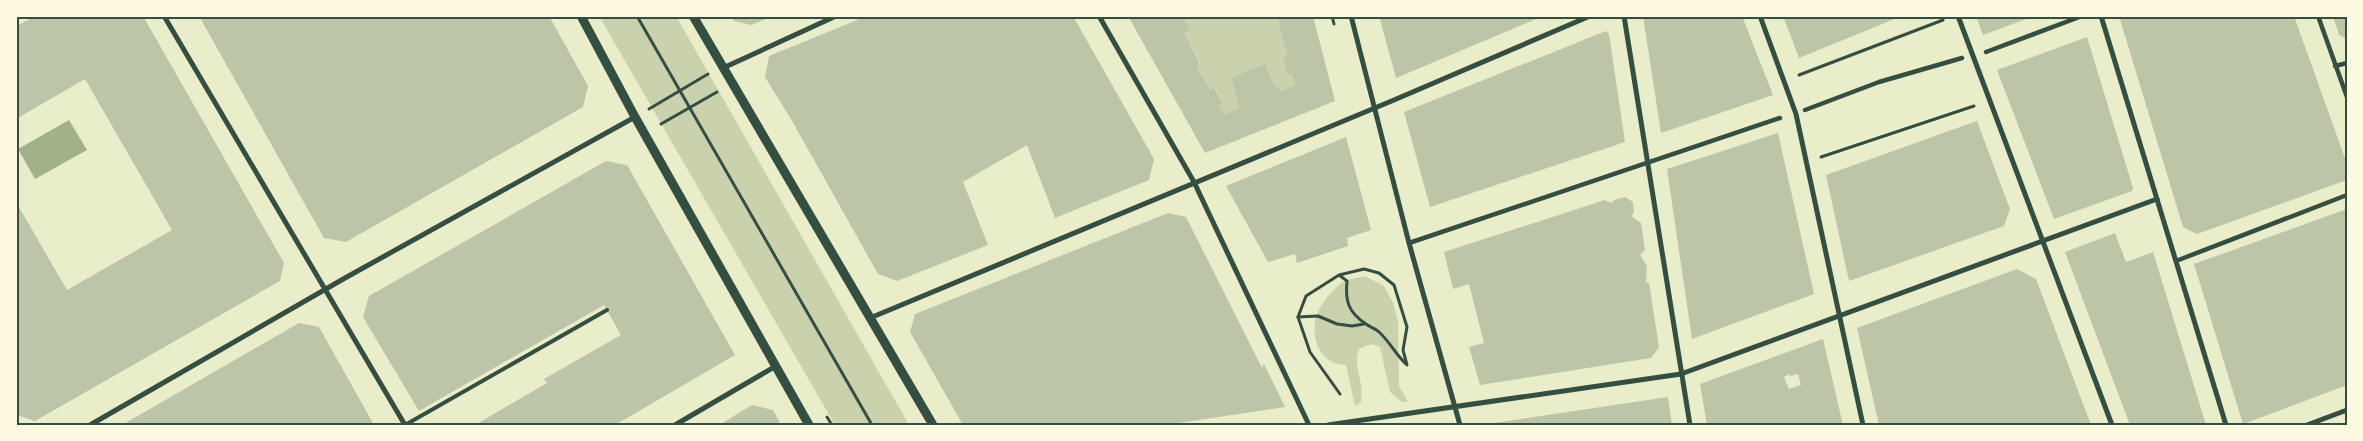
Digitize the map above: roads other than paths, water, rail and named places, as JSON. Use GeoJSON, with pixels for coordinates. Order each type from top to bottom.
{"type":"FeatureCollection","features":[{"type":"Feature","properties":{"kind":"street"},"geometry":{"type":"LineString","coordinates":[[164,16],[405,425]]}},
{"type":"Feature","properties":{"kind":"street"},"geometry":{"type":"LineString","coordinates":[[582,16],[635,117],[809,425]]}},
{"type":"Feature","properties":{"kind":"street"},"geometry":{"type":"LineString","coordinates":[[694,16],[933,425]]}},
{"type":"Feature","properties":{"kind":"street"},"geometry":{"type":"LineString","coordinates":[[723,68],[836,16]]}},
{"type":"Feature","properties":{"kind":"street"},"geometry":{"type":"LineString","coordinates":[[1099,16],[1194,182],[1309,425]]}},
{"type":"Feature","properties":{"kind":"street"},"geometry":{"type":"LineString","coordinates":[[1351,16],[1409,243],[1460,425]]}},
{"type":"Feature","properties":{"kind":"street"},"geometry":{"type":"LineString","coordinates":[[869,318],[1375,108],[1590,16]]}},
{"type":"Feature","properties":{"kind":"street"},"geometry":{"type":"LineString","coordinates":[[1624,16],[1690,425]]}},
{"type":"Feature","properties":{"kind":"street"},"geometry":{"type":"LineString","coordinates":[[1760,16],[1796,114],[1863,425]]}},
{"type":"Feature","properties":{"kind":"street"},"geometry":{"type":"LineString","coordinates":[[1958,16],[2112,425]]}},
{"type":"Feature","properties":{"kind":"street"},"geometry":{"type":"LineString","coordinates":[[1986,52],[2082,16]]}},
{"type":"Feature","properties":{"kind":"street"},"geometry":{"type":"LineString","coordinates":[[2101,16],[2226,425]]}},
{"type":"Feature","properties":{"kind":"street"},"geometry":{"type":"LineString","coordinates":[[2318,16],[2347,97]]}},
{"type":"Feature","properties":{"kind":"street"},"geometry":{"type":"LineString","coordinates":[[1805,110],[1879,82],[1962,58]]}},
{"type":"Feature","properties":{"kind":"street"},"geometry":{"type":"LineString","coordinates":[[2335,66],[2347,63]]}},
{"type":"Feature","properties":{"kind":"street"},"geometry":{"type":"LineString","coordinates":[[90,425],[635,117]]}},
{"type":"Feature","properties":{"kind":"street"},"geometry":{"type":"LineString","coordinates":[[1409,243],[1780,118]]}},
{"type":"Feature","properties":{"kind":"street"},"geometry":{"type":"LineString","coordinates":[[2176,261],[2347,196]]}},
{"type":"Feature","properties":{"kind":"street"},"geometry":{"type":"LineString","coordinates":[[1328,425],[1681,374],[2157,199]]}},
{"type":"Feature","properties":{"kind":"street"},"geometry":{"type":"LineString","coordinates":[[674,425],[776,366]]}},
{"type":"Feature","properties":{"kind":"street"},"geometry":{"type":"LineString","coordinates":[[2307,425],[2347,410]]}},
{"type":"Feature","properties":{"kind":"lane"},"geometry":{"type":"LineString","coordinates":[[405,425],[607,310]]}}]}
